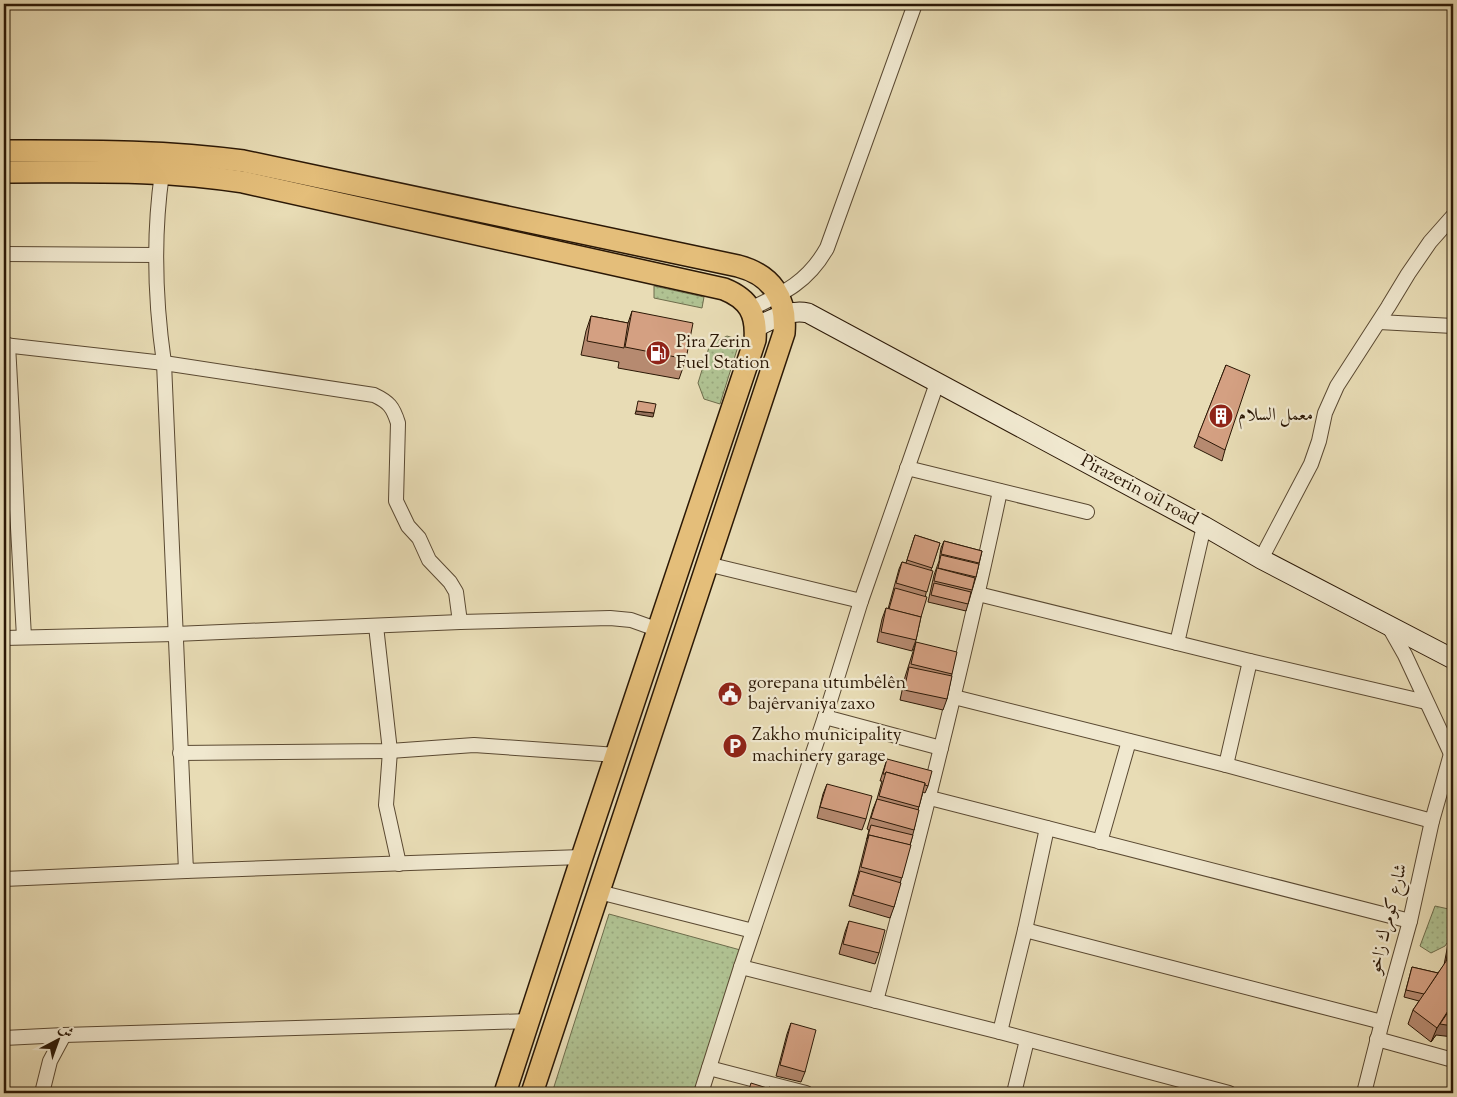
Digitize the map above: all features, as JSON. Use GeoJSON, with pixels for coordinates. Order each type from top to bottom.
{"type":"FeatureCollection","features":[{"type":"Feature","properties":{"kind":"main road"},"geometry":{"type":"LineString","coordinates":[[4,152],[142,152],[243,160],[738,266],[750,270],[771,284],[781,304],[784,333],[532,1093]]}},
{"type":"Feature","properties":{"kind":"main road"},"geometry":{"type":"LineString","coordinates":[[4,172],[162,173],[243,182],[724,289],[739,297],[753,318],[755,340],[505,1093]]}},
{"type":"Feature","properties":{"kind":"main road","name":"Pirazerin oil road"},"geometry":{"type":"LineString","coordinates":[[753,318],[781,304],[796,312],[808,313],[1204,526],[1261,559],[1453,659]]}},
{"type":"Feature","properties":{"kind":"street"},"geometry":{"type":"LineString","coordinates":[[781,304],[819,262],[827,248],[915,4]]}},
{"type":"Feature","properties":{"kind":"street"},"geometry":{"type":"LineString","coordinates":[[162,173],[157,217],[156,255],[160,336],[164,363],[186,871]]}},
{"type":"Feature","properties":{"kind":"street"},"geometry":{"type":"LineString","coordinates":[[1261,559],[1311,464],[1319,441],[1324,413],[1330,399],[1418,258],[1453,216]]}},
{"type":"Feature","properties":{"kind":"street"},"geometry":{"type":"LineString","coordinates":[[4,254],[156,255]]}},
{"type":"Feature","properties":{"kind":"street"},"geometry":{"type":"LineString","coordinates":[[1379,322],[1453,326]]}},
{"type":"Feature","properties":{"kind":"street"},"geometry":{"type":"LineString","coordinates":[[24,637],[6,345],[164,363],[374,395],[386,401],[394,411],[398,423],[396,501],[408,526],[418,538],[429,560],[450,582],[456,592],[460,622]]}},
{"type":"Feature","properties":{"kind":"street"},"geometry":{"type":"LineString","coordinates":[[701,1093],[825,717],[861,601],[937,383]]}},
{"type":"Feature","properties":{"kind":"street"},"geometry":{"type":"LineString","coordinates":[[907,468],[1087,512]]}},
{"type":"Feature","properties":{"kind":"street"},"geometry":{"type":"LineString","coordinates":[[876,1001],[930,798],[1000,491]]}},
{"type":"Feature","properties":{"kind":"street"},"geometry":{"type":"LineString","coordinates":[[1177,643],[1204,526]]}},
{"type":"Feature","properties":{"kind":"street"},"geometry":{"type":"LineString","coordinates":[[707,564],[861,601]]}},
{"type":"Feature","properties":{"kind":"street"},"geometry":{"type":"LineString","coordinates":[[978,594],[1426,702]]}},
{"type":"Feature","properties":{"kind":"street"},"geometry":{"type":"LineString","coordinates":[[4,638],[175,634],[460,622],[610,618],[631,620],[659,630]]}},
{"type":"Feature","properties":{"kind":"street"},"geometry":{"type":"LineString","coordinates":[[1386,623],[1405,655],[1452,756]]}},
{"type":"Feature","properties":{"kind":"street"},"geometry":{"type":"LineString","coordinates":[[376,626],[390,751],[386,805],[399,864]]}},
{"type":"Feature","properties":{"kind":"street"},"geometry":{"type":"LineString","coordinates":[[1226,765],[1250,661]]}},
{"type":"Feature","properties":{"kind":"street"},"geometry":{"type":"LineString","coordinates":[[954,697],[1226,765],[1432,820]]}},
{"type":"Feature","properties":{"kind":"street"},"geometry":{"type":"LineString","coordinates":[[825,717],[941,748]]}},
{"type":"Feature","properties":{"kind":"street"},"geometry":{"type":"LineString","coordinates":[[1100,842],[1128,741]]}},
{"type":"Feature","properties":{"kind":"street"},"geometry":{"type":"LineString","coordinates":[[180,753],[390,751],[474,745],[617,755]]}},
{"type":"Feature","properties":{"kind":"street","name":"شارع كومرك زاخو"},"geometry":{"type":"LineString","coordinates":[[1364,1093],[1410,921],[1432,820],[1452,756]]}},
{"type":"Feature","properties":{"kind":"street"},"geometry":{"type":"LineString","coordinates":[[930,798],[1410,921]]}},
{"type":"Feature","properties":{"kind":"street"},"geometry":{"type":"LineString","coordinates":[[1000,1032],[1047,828]]}},
{"type":"Feature","properties":{"kind":"street"},"geometry":{"type":"LineString","coordinates":[[4,879],[582,857]]}},
{"type":"Feature","properties":{"kind":"street"},"geometry":{"type":"LineString","coordinates":[[599,892],[753,931]]}},
{"type":"Feature","properties":{"kind":"street"},"geometry":{"type":"LineString","coordinates":[[1025,930],[1382,1022]]}},
{"type":"Feature","properties":{"kind":"street"},"geometry":{"type":"LineString","coordinates":[[741,967],[1000,1032],[1229,1093]]}},
{"type":"Feature","properties":{"kind":"street"},"geometry":{"type":"LineString","coordinates":[[4,1038],[64,1034],[529,1022]]}},
{"type":"Feature","properties":{"kind":"street"},"geometry":{"type":"LineString","coordinates":[[42,1093],[50,1061],[64,1034]]}},
{"type":"Feature","properties":{"kind":"street"},"geometry":{"type":"LineString","coordinates":[[1377,1039],[1453,1060]]}},
{"type":"Feature","properties":{"kind":"street"},"geometry":{"type":"LineString","coordinates":[[1014,1093],[1027,1040]]}},
{"type":"Feature","properties":{"kind":"street"},"geometry":{"type":"LineString","coordinates":[[710,1068],[806,1093]]}},
{"type":"Feature","properties":{"kind":"green space"},"geometry":{"type":"Polygon","coordinates":[[[654,286],[704,297],[702,308],[654,298],[654,286]]]}},
{"type":"Feature","properties":{"kind":"green space"},"geometry":{"type":"Polygon","coordinates":[[[727,336],[740,340],[720,404],[704,399],[698,383],[710,344],[727,336]]]}},
{"type":"Feature","properties":{"kind":"green space"},"geometry":{"type":"Polygon","coordinates":[[[1435,906],[1453,910],[1453,943],[1447,943],[1431,953],[1420,946],[1435,906]]]}},
{"type":"Feature","properties":{"kind":"green space"},"geometry":{"type":"Polygon","coordinates":[[[609,914],[744,951],[700,1093],[552,1093],[609,914]]]}},
{"type":"Feature","properties":{"kind":"building"},"geometry":{"type":"Polygon","coordinates":[[[632,311],[693,323],[686,359],[625,347],[632,311]]]}},
{"type":"Feature","properties":{"kind":"building"},"geometry":{"type":"Polygon","coordinates":[[[591,316],[628,323],[624,348],[587,341],[591,316]]]}},
{"type":"Feature","properties":{"kind":"building","name":"معمل السلام"},"geometry":{"type":"Polygon","coordinates":[[[1226,365],[1250,375],[1225,450],[1198,436],[1226,365]]]}},
{"type":"Feature","properties":{"kind":"building"},"geometry":{"type":"Polygon","coordinates":[[[638,401],[656,404],[654,413],[636,411],[638,401]]]}},
{"type":"Feature","properties":{"kind":"building"},"geometry":{"type":"Polygon","coordinates":[[[915,535],[940,543],[932,568],[907,560],[915,535]]]}},
{"type":"Feature","properties":{"kind":"building"},"geometry":{"type":"Polygon","coordinates":[[[944,541],[982,551],[979,563],[941,554],[944,541]]]}},
{"type":"Feature","properties":{"kind":"building"},"geometry":{"type":"Polygon","coordinates":[[[941,555],[979,564],[976,577],[938,568],[941,555]]]}},
{"type":"Feature","properties":{"kind":"building"},"geometry":{"type":"Polygon","coordinates":[[[902,562],[933,571],[927,592],[896,583],[902,562]]]}},
{"type":"Feature","properties":{"kind":"building"},"geometry":{"type":"Polygon","coordinates":[[[937,568],[975,578],[972,590],[934,581],[937,568]]]}},
{"type":"Feature","properties":{"kind":"building"},"geometry":{"type":"Polygon","coordinates":[[[934,583],[971,592],[968,604],[931,595],[934,583]]]}},
{"type":"Feature","properties":{"kind":"building"},"geometry":{"type":"Polygon","coordinates":[[[895,588],[927,597],[921,617],[889,609],[895,588]]]}},
{"type":"Feature","properties":{"kind":"building"},"geometry":{"type":"Polygon","coordinates":[[[886,608],[921,617],[916,640],[881,632],[886,608]]]}},
{"type":"Feature","properties":{"kind":"building"},"geometry":{"type":"Polygon","coordinates":[[[916,642],[957,652],[952,674],[911,664],[916,642]]]}},
{"type":"Feature","properties":{"kind":"building"},"geometry":{"type":"Polygon","coordinates":[[[909,667],[952,676],[947,699],[904,690],[909,667]]]}},
{"type":"Feature","properties":{"kind":"building"},"geometry":{"type":"Polygon","coordinates":[[[887,759],[932,771],[928,786],[925,783],[886,772],[883,774],[887,759]]]}},
{"type":"Feature","properties":{"kind":"building"},"geometry":{"type":"Polygon","coordinates":[[[886,772],[925,783],[919,807],[879,796],[886,772]]]}},
{"type":"Feature","properties":{"kind":"building"},"geometry":{"type":"Polygon","coordinates":[[[827,784],[872,796],[866,819],[820,807],[827,784]]]}},
{"type":"Feature","properties":{"kind":"building"},"geometry":{"type":"Polygon","coordinates":[[[877,799],[919,810],[914,830],[871,818],[877,799]]]}},
{"type":"Feature","properties":{"kind":"building"},"geometry":{"type":"Polygon","coordinates":[[[871,825],[913,835],[910,845],[869,835],[867,839],[871,825]]]}},
{"type":"Feature","properties":{"kind":"building"},"geometry":{"type":"Polygon","coordinates":[[[869,835],[911,845],[902,878],[861,867],[869,835]]]}},
{"type":"Feature","properties":{"kind":"building"},"geometry":{"type":"Polygon","coordinates":[[[860,871],[901,883],[894,907],[853,895],[860,871]]]}},
{"type":"Feature","properties":{"kind":"building"},"geometry":{"type":"Polygon","coordinates":[[[849,921],[885,930],[879,953],[843,944],[849,921]]]}},
{"type":"Feature","properties":{"kind":"building"},"geometry":{"type":"Polygon","coordinates":[[[1451,933],[1453,933],[1453,951],[1446,961],[1451,933]]]}},
{"type":"Feature","properties":{"kind":"building"},"geometry":{"type":"Polygon","coordinates":[[[1453,951],[1453,1003],[1437,1028],[1413,1010],[1453,951]]]}},
{"type":"Feature","properties":{"kind":"building"},"geometry":{"type":"Polygon","coordinates":[[[1412,967],[1438,973],[1424,994],[1406,990],[1412,967]]]}},
{"type":"Feature","properties":{"kind":"building"},"geometry":{"type":"Polygon","coordinates":[[[1453,1005],[1453,1026],[1440,1024],[1453,1005]]]}},
{"type":"Feature","properties":{"kind":"building"},"geometry":{"type":"Polygon","coordinates":[[[791,1023],[816,1030],[805,1072],[780,1065],[791,1023]]]}},
{"type":"Feature","properties":{"kind":"building"},"geometry":{"type":"Polygon","coordinates":[[[751,1083],[767,1088],[765,1093],[748,1093],[751,1083]]]}},
{"type":"Feature","properties":{"kind":"building"},"geometry":{"type":"Polygon","coordinates":[[[769,1087],[782,1091],[781,1093],[767,1093],[769,1087]]]}},
{"type":"Feature","properties":{"kind":"place","name":"Pira Zerin Fuel Station"},"geometry":{"type":"Point","coordinates":[658,353]}},
{"type":"Feature","properties":{"kind":"place","name":"معمل السلام"},"geometry":{"type":"Point","coordinates":[1221,416]}},
{"type":"Feature","properties":{"kind":"place","name":"gorepana utumbêlên bajêrvaniya zaxo"},"geometry":{"type":"Point","coordinates":[730,694]}},
{"type":"Feature","properties":{"kind":"place","name":"Zakho municipality machinery garage"},"geometry":{"type":"Point","coordinates":[735,746]}}]}
